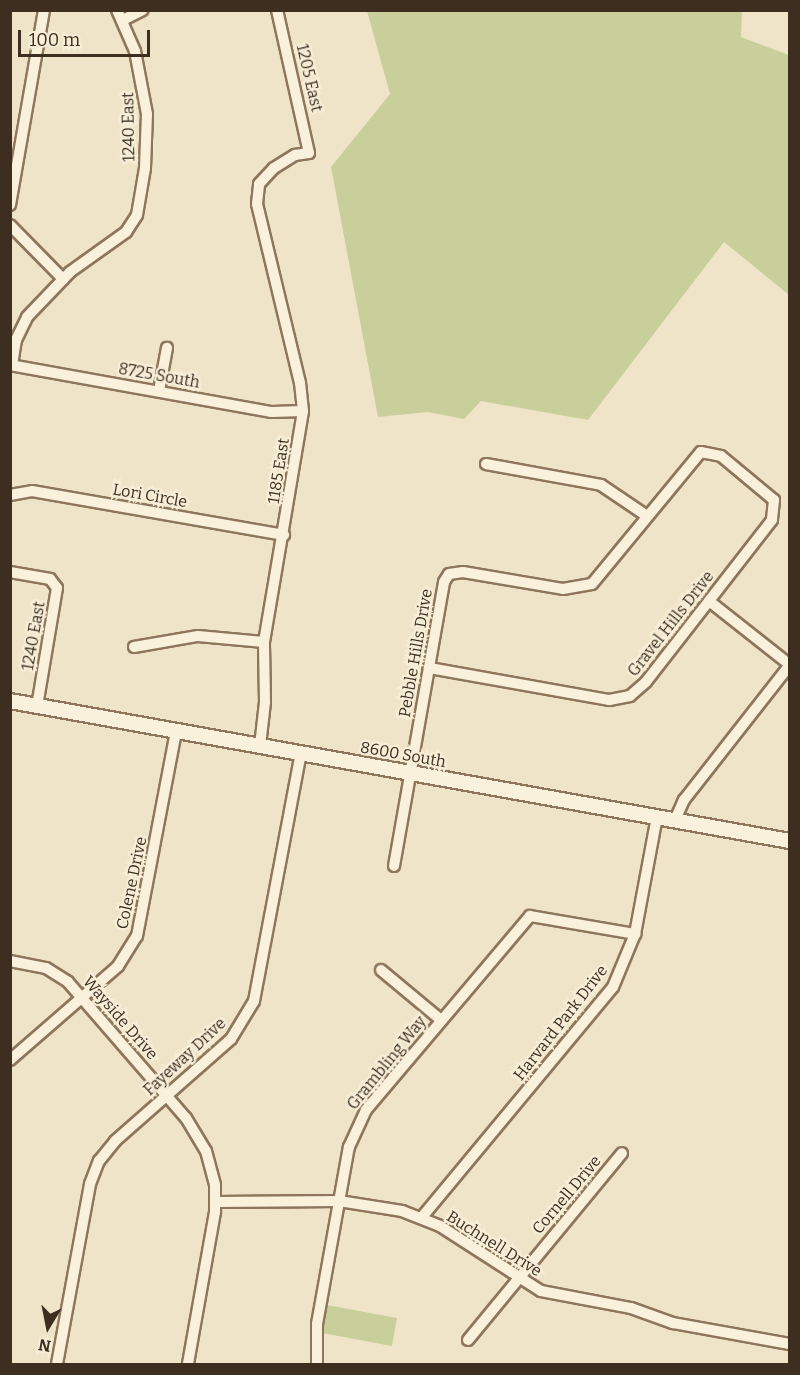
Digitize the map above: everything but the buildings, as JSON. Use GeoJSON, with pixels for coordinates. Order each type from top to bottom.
{"type":"FeatureCollection","features":[{"type":"Feature","properties":{"kind":"main road","name":"8600 South"},"geometry":{"type":"LineString","coordinates":[[10,701],[789,841]]}},
{"type":"Feature","properties":{"kind":"street"},"geometry":{"type":"LineString","coordinates":[[10,205],[44,10]]}},
{"type":"Feature","properties":{"kind":"street"},"geometry":{"type":"LineString","coordinates":[[120,15],[143,10]]}},
{"type":"Feature","properties":{"kind":"street","name":"1205 East"},"geometry":{"type":"LineString","coordinates":[[256,204],[259,184],[274,168],[295,155],[309,153],[277,10]]}},
{"type":"Feature","properties":{"kind":"street","name":"1240 East"},"geometry":{"type":"LineString","coordinates":[[11,365],[22,324],[63,279],[118,239],[136,215],[147,142],[143,83],[120,15]]}},
{"type":"Feature","properties":{"kind":"street","name":"1185 East"},"geometry":{"type":"LineString","coordinates":[[256,204],[300,383],[303,411],[284,535],[264,642],[265,702],[260,746]]}},
{"type":"Feature","properties":{"kind":"street"},"geometry":{"type":"LineString","coordinates":[[10,225],[63,279]]}},
{"type":"Feature","properties":{"kind":"street"},"geometry":{"type":"LineString","coordinates":[[159,392],[167,348]]}},
{"type":"Feature","properties":{"kind":"street","name":"8725 South"},"geometry":{"type":"LineString","coordinates":[[11,365],[272,412],[303,411]]}},
{"type":"Feature","properties":{"kind":"street","name":"Pebble Hills Drive"},"geometry":{"type":"LineString","coordinates":[[394,866],[429,668],[449,574],[463,572],[563,590],[583,588],[603,573],[692,458],[706,451]]}},
{"type":"Feature","properties":{"kind":"street","name":"Gravel Hills Drive"},"geometry":{"type":"LineString","coordinates":[[429,668],[620,699],[639,690],[776,511],[769,494],[721,456],[706,451]]}},
{"type":"Feature","properties":{"kind":"street"},"geometry":{"type":"LineString","coordinates":[[486,464],[601,485],[647,516]]}},
{"type":"Feature","properties":{"kind":"street","name":"Lori Circle"},"geometry":{"type":"LineString","coordinates":[[10,495],[32,491],[284,535]]}},
{"type":"Feature","properties":{"kind":"street","name":"1240 East"},"geometry":{"type":"LineString","coordinates":[[10,572],[50,579],[57,588],[37,706]]}},
{"type":"Feature","properties":{"kind":"street"},"geometry":{"type":"LineString","coordinates":[[675,820],[691,791],[789,665],[709,601]]}},
{"type":"Feature","properties":{"kind":"street"},"geometry":{"type":"LineString","coordinates":[[134,647],[198,636],[264,642]]}},
{"type":"Feature","properties":{"kind":"street","name":"Colene Drive"},"geometry":{"type":"LineString","coordinates":[[10,1060],[118,966],[141,925],[176,731]]}},
{"type":"Feature","properties":{"kind":"street","name":"Fayeway Drive"},"geometry":{"type":"LineString","coordinates":[[57,1365],[93,1172],[114,1141],[231,1039],[254,1001],[301,753]]}},
{"type":"Feature","properties":{"kind":"street","name":"Harvard Park Drive"},"geometry":{"type":"LineString","coordinates":[[423,1217],[613,987],[635,934],[657,816]]}},
{"type":"Feature","properties":{"kind":"street","name":"Grambling Way"},"geometry":{"type":"LineString","coordinates":[[317,1365],[317,1324],[352,1137],[360,1119],[530,915],[635,934]]}},
{"type":"Feature","properties":{"kind":"street","name":"Wayside Drive"},"geometry":{"type":"LineString","coordinates":[[10,961],[58,974],[83,997],[198,1133],[206,1151],[216,1202],[188,1365]]}},
{"type":"Feature","properties":{"kind":"street"},"geometry":{"type":"LineString","coordinates":[[381,970],[441,1020]]}},
{"type":"Feature","properties":{"kind":"street","name":"Cornell Drive"},"geometry":{"type":"LineString","coordinates":[[468,1340],[517,1277],[622,1153]]}},
{"type":"Feature","properties":{"kind":"street","name":"Buchnell Drive"},"geometry":{"type":"LineString","coordinates":[[216,1202],[339,1201],[423,1217],[517,1277],[553,1294],[631,1308],[673,1323],[789,1344]]}},
{"type":"Feature","properties":{"kind":"green space"},"geometry":{"type":"Polygon","coordinates":[[[367,11],[742,11],[741,37],[789,55],[789,295],[724,242],[588,420],[481,401],[464,419],[428,412],[378,417],[331,167],[390,94],[367,11]]]}},
{"type":"Feature","properties":{"kind":"green space"},"geometry":{"type":"Polygon","coordinates":[[[327,1305],[397,1318],[392,1346],[322,1333],[327,1305]]]}}]}
